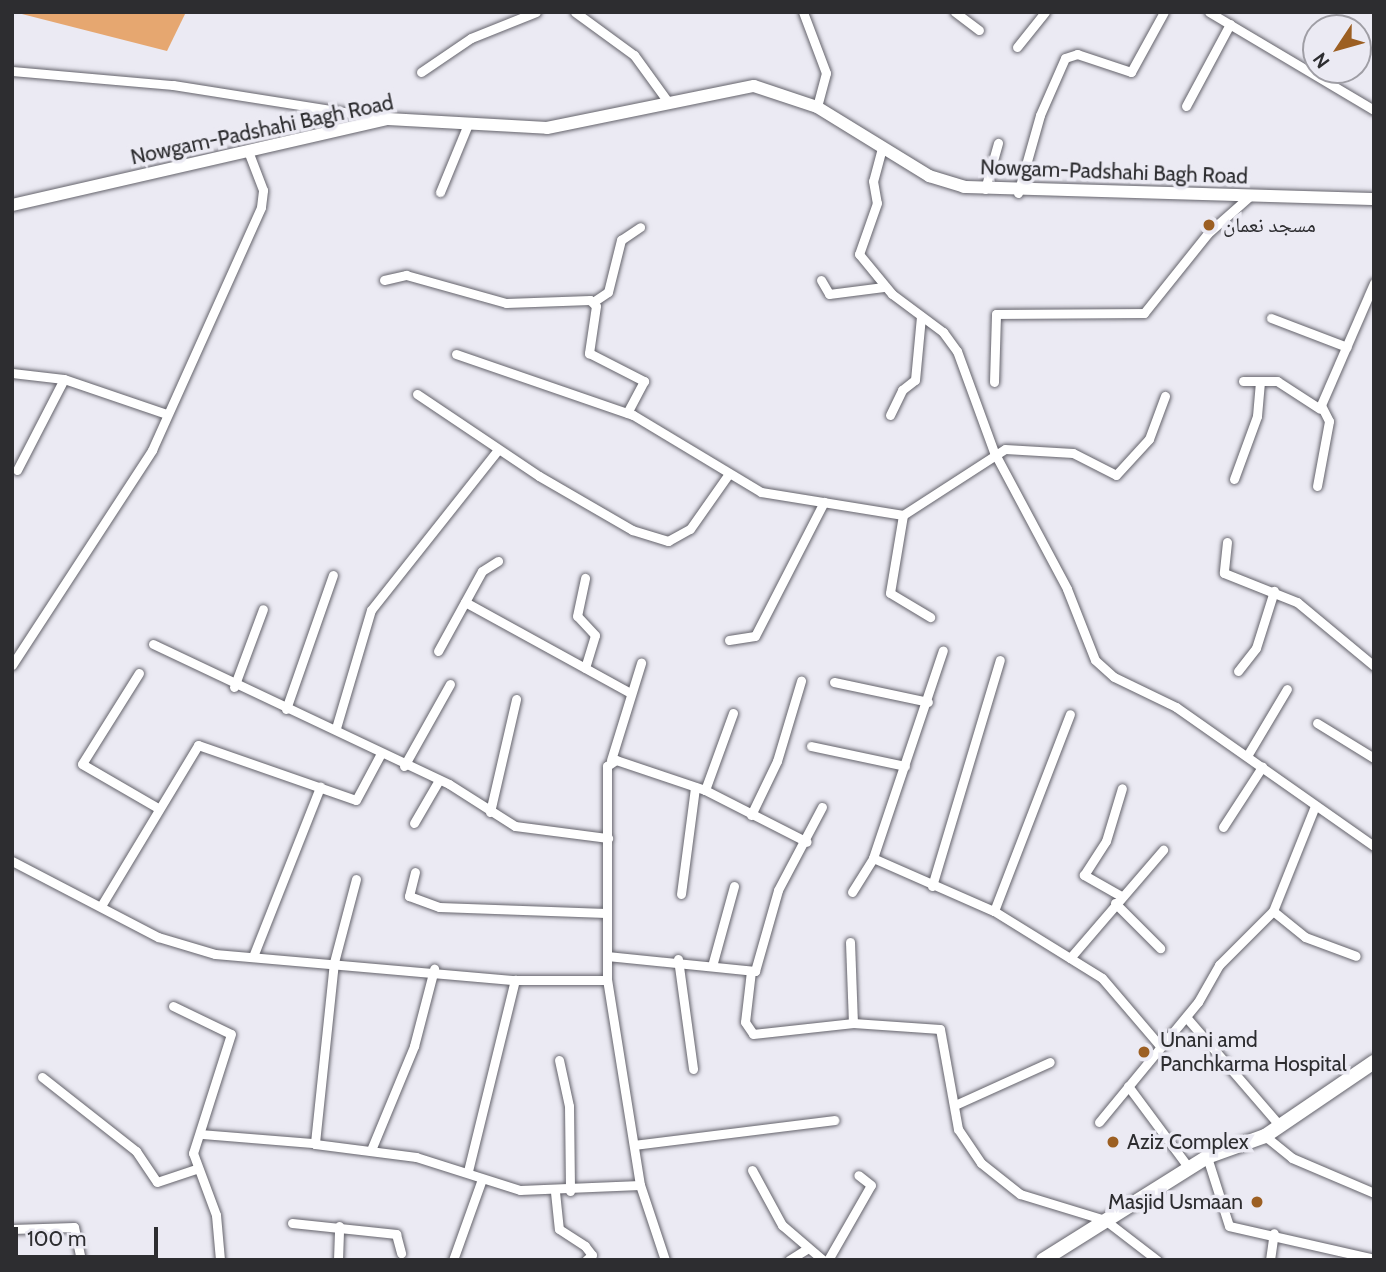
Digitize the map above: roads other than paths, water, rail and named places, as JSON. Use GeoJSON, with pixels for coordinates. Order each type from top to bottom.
{"type":"FeatureCollection","features":[{"type":"Feature","properties":{"kind":"main road","name":"Nowgam-Padshahi Bagh Road"},"geometry":{"type":"LineString","coordinates":[[12,205],[49,201],[182,162],[249,154],[388,119],[523,130],[570,126],[668,102],[754,86],[817,107],[929,176],[985,189],[1018,193],[1251,195],[1374,200]]}},
{"type":"Feature","properties":{"kind":"main road"},"geometry":{"type":"LineString","coordinates":[[1043,1260],[1207,1157],[1265,1136],[1374,1062]]}},
{"type":"Feature","properties":{"kind":"street"},"geometry":{"type":"LineString","coordinates":[[421,72],[471,38],[536,12]]}},
{"type":"Feature","properties":{"kind":"street"},"geometry":{"type":"LineString","coordinates":[[575,12],[634,55],[668,102]]}},
{"type":"Feature","properties":{"kind":"street"},"geometry":{"type":"LineString","coordinates":[[803,12],[826,73],[817,107]]}},
{"type":"Feature","properties":{"kind":"street"},"geometry":{"type":"LineString","coordinates":[[955,12],[979,30]]}},
{"type":"Feature","properties":{"kind":"street"},"geometry":{"type":"LineString","coordinates":[[1017,47],[1045,12]]}},
{"type":"Feature","properties":{"kind":"street"},"geometry":{"type":"LineString","coordinates":[[1018,193],[1040,115],[1065,58],[1077,54],[1131,72],[1164,12]]}},
{"type":"Feature","properties":{"kind":"street"},"geometry":{"type":"LineString","coordinates":[[1209,12],[1374,110]]}},
{"type":"Feature","properties":{"kind":"street"},"geometry":{"type":"LineString","coordinates":[[1186,106],[1230,24]]}},
{"type":"Feature","properties":{"kind":"street"},"geometry":{"type":"LineString","coordinates":[[12,71],[173,85],[388,119]]}},
{"type":"Feature","properties":{"kind":"street"},"geometry":{"type":"LineString","coordinates":[[440,192],[468,124]]}},
{"type":"Feature","properties":{"kind":"street"},"geometry":{"type":"LineString","coordinates":[[985,189],[998,143]]}},
{"type":"Feature","properties":{"kind":"street"},"geometry":{"type":"LineString","coordinates":[[882,148],[873,181],[875,211],[858,249],[884,287],[921,316],[957,351],[994,452],[1100,667],[1176,706],[1374,846]]}},
{"type":"Feature","properties":{"kind":"street"},"geometry":{"type":"LineString","coordinates":[[12,665],[120,506],[152,450],[164,413],[261,207],[263,190],[249,154]]}},
{"type":"Feature","properties":{"kind":"street"},"geometry":{"type":"LineString","coordinates":[[994,382],[996,314],[1144,313],[1208,233],[1251,195]]}},
{"type":"Feature","properties":{"kind":"street"},"geometry":{"type":"LineString","coordinates":[[384,280],[406,275],[506,303],[593,302],[608,292],[621,240],[640,228]]}},
{"type":"Feature","properties":{"kind":"street"},"geometry":{"type":"LineString","coordinates":[[821,280],[832,295],[884,287]]}},
{"type":"Feature","properties":{"kind":"street"},"geometry":{"type":"LineString","coordinates":[[1321,409],[1374,283]]}},
{"type":"Feature","properties":{"kind":"street"},"geometry":{"type":"LineString","coordinates":[[593,302],[589,353],[644,381],[627,413]]}},
{"type":"Feature","properties":{"kind":"street"},"geometry":{"type":"LineString","coordinates":[[890,415],[902,390],[915,380],[921,316]]}},
{"type":"Feature","properties":{"kind":"street"},"geometry":{"type":"LineString","coordinates":[[1270,318],[1347,347]]}},
{"type":"Feature","properties":{"kind":"street"},"geometry":{"type":"LineString","coordinates":[[456,354],[627,413],[728,475],[761,492],[903,515],[994,452],[1064,451],[1116,475],[1149,439],[1165,396]]}},
{"type":"Feature","properties":{"kind":"street"},"geometry":{"type":"LineString","coordinates":[[12,373],[64,379],[164,413]]}},
{"type":"Feature","properties":{"kind":"street"},"geometry":{"type":"LineString","coordinates":[[17,470],[64,379]]}},
{"type":"Feature","properties":{"kind":"street"},"geometry":{"type":"LineString","coordinates":[[1243,381],[1285,384],[1321,409],[1329,421],[1317,486]]}},
{"type":"Feature","properties":{"kind":"street"},"geometry":{"type":"LineString","coordinates":[[1234,479],[1257,416],[1260,381]]}},
{"type":"Feature","properties":{"kind":"street"},"geometry":{"type":"LineString","coordinates":[[417,394],[497,451],[632,530],[668,541],[690,529],[728,475]]}},
{"type":"Feature","properties":{"kind":"street"},"geometry":{"type":"LineString","coordinates":[[336,728],[371,610],[497,451]]}},
{"type":"Feature","properties":{"kind":"street"},"geometry":{"type":"LineString","coordinates":[[730,640],[755,636],[824,502]]}},
{"type":"Feature","properties":{"kind":"street"},"geometry":{"type":"LineString","coordinates":[[903,515],[890,593],[930,617]]}},
{"type":"Feature","properties":{"kind":"street"},"geometry":{"type":"LineString","coordinates":[[1227,542],[1224,573],[1273,591],[1305,607],[1374,666]]}},
{"type":"Feature","properties":{"kind":"street"},"geometry":{"type":"LineString","coordinates":[[438,651],[485,567],[498,561]]}},
{"type":"Feature","properties":{"kind":"street"},"geometry":{"type":"LineString","coordinates":[[286,709],[333,575]]}},
{"type":"Feature","properties":{"kind":"street"},"geometry":{"type":"LineString","coordinates":[[585,578],[577,616],[595,635],[585,668]]}},
{"type":"Feature","properties":{"kind":"street"},"geometry":{"type":"LineString","coordinates":[[1238,671],[1259,642],[1273,591]]}},
{"type":"Feature","properties":{"kind":"street"},"geometry":{"type":"LineString","coordinates":[[465,602],[629,692]]}},
{"type":"Feature","properties":{"kind":"street"},"geometry":{"type":"LineString","coordinates":[[234,687],[263,609]]}},
{"type":"Feature","properties":{"kind":"street"},"geometry":{"type":"LineString","coordinates":[[153,644],[234,687],[336,728],[380,755],[439,780],[490,812],[529,829],[608,838]]}},
{"type":"Feature","properties":{"kind":"street"},"geometry":{"type":"LineString","coordinates":[[852,892],[873,858],[928,702],[943,650]]}},
{"type":"Feature","properties":{"kind":"street"},"geometry":{"type":"LineString","coordinates":[[932,886],[1000,660]]}},
{"type":"Feature","properties":{"kind":"street"},"geometry":{"type":"LineString","coordinates":[[641,663],[629,692],[611,760],[606,914],[607,980],[640,1185],[665,1260]]}},
{"type":"Feature","properties":{"kind":"street"},"geometry":{"type":"LineString","coordinates":[[139,673],[82,764],[158,808]]}},
{"type":"Feature","properties":{"kind":"street"},"geometry":{"type":"LineString","coordinates":[[751,815],[777,761],[801,681]]}},
{"type":"Feature","properties":{"kind":"street"},"geometry":{"type":"LineString","coordinates":[[834,682],[928,702]]}},
{"type":"Feature","properties":{"kind":"street"},"geometry":{"type":"LineString","coordinates":[[404,766],[450,684]]}},
{"type":"Feature","properties":{"kind":"street"},"geometry":{"type":"LineString","coordinates":[[1247,756],[1287,689]]}},
{"type":"Feature","properties":{"kind":"street"},"geometry":{"type":"LineString","coordinates":[[490,812],[516,699]]}},
{"type":"Feature","properties":{"kind":"street"},"geometry":{"type":"LineString","coordinates":[[681,894],[700,789],[733,713]]}},
{"type":"Feature","properties":{"kind":"street"},"geometry":{"type":"LineString","coordinates":[[994,911],[1070,714]]}},
{"type":"Feature","properties":{"kind":"street"},"geometry":{"type":"LineString","coordinates":[[1317,723],[1374,758]]}},
{"type":"Feature","properties":{"kind":"street"},"geometry":{"type":"LineString","coordinates":[[101,906],[158,808],[202,744],[320,787],[361,798],[380,755]]}},
{"type":"Feature","properties":{"kind":"street"},"geometry":{"type":"LineString","coordinates":[[811,746],[905,766]]}},
{"type":"Feature","properties":{"kind":"street"},"geometry":{"type":"LineString","coordinates":[[611,760],[700,789],[807,842]]}},
{"type":"Feature","properties":{"kind":"street"},"geometry":{"type":"LineString","coordinates":[[1223,827],[1262,767]]}},
{"type":"Feature","properties":{"kind":"street"},"geometry":{"type":"LineString","coordinates":[[414,823],[439,780]]}},
{"type":"Feature","properties":{"kind":"street"},"geometry":{"type":"LineString","coordinates":[[254,954],[320,787]]}},
{"type":"Feature","properties":{"kind":"street"},"geometry":{"type":"LineString","coordinates":[[1122,788],[1106,841],[1084,875],[1118,900],[1160,948]]}},
{"type":"Feature","properties":{"kind":"street"},"geometry":{"type":"LineString","coordinates":[[1099,1122],[1186,1017],[1219,965],[1273,911],[1315,806]]}},
{"type":"Feature","properties":{"kind":"street"},"geometry":{"type":"LineString","coordinates":[[607,956],[678,959],[751,971],[761,965],[782,879],[807,842],[822,807]]}},
{"type":"Feature","properties":{"kind":"street"},"geometry":{"type":"LineString","coordinates":[[1070,958],[1163,850]]}},
{"type":"Feature","properties":{"kind":"street"},"geometry":{"type":"LineString","coordinates":[[873,858],[994,911],[1070,958],[1120,993],[1160,1046]]}},
{"type":"Feature","properties":{"kind":"street"},"geometry":{"type":"LineString","coordinates":[[12,861],[186,947],[434,969],[515,979],[607,980]]}},
{"type":"Feature","properties":{"kind":"street"},"geometry":{"type":"LineString","coordinates":[[415,872],[409,896],[439,907],[606,914]]}},
{"type":"Feature","properties":{"kind":"street"},"geometry":{"type":"LineString","coordinates":[[314,1143],[334,962],[356,879]]}},
{"type":"Feature","properties":{"kind":"street"},"geometry":{"type":"LineString","coordinates":[[712,966],[734,886]]}},
{"type":"Feature","properties":{"kind":"street"},"geometry":{"type":"LineString","coordinates":[[1273,911],[1305,937],[1356,956]]}},
{"type":"Feature","properties":{"kind":"street"},"geometry":{"type":"LineString","coordinates":[[850,943],[853,1023]]}},
{"type":"Feature","properties":{"kind":"street"},"geometry":{"type":"LineString","coordinates":[[678,959],[693,1069]]}},
{"type":"Feature","properties":{"kind":"street"},"geometry":{"type":"LineString","coordinates":[[372,1150],[414,1046],[434,969]]}},
{"type":"Feature","properties":{"kind":"street"},"geometry":{"type":"LineString","coordinates":[[751,971],[749,1032],[853,1023],[940,1029],[962,1138],[998,1181],[1036,1200],[1105,1220],[1157,1260]]}},
{"type":"Feature","properties":{"kind":"street"},"geometry":{"type":"LineString","coordinates":[[468,1171],[515,979]]}},
{"type":"Feature","properties":{"kind":"street"},"geometry":{"type":"LineString","coordinates":[[173,1006],[232,1034],[201,1134],[194,1144],[196,1169],[216,1215],[220,1260]]}},
{"type":"Feature","properties":{"kind":"street"},"geometry":{"type":"LineString","coordinates":[[1186,1017],[1280,1126]]}},
{"type":"Feature","properties":{"kind":"street"},"geometry":{"type":"LineString","coordinates":[[559,1060],[569,1106],[570,1191]]}},
{"type":"Feature","properties":{"kind":"street"},"geometry":{"type":"LineString","coordinates":[[955,1105],[1049,1062]]}},
{"type":"Feature","properties":{"kind":"street"},"geometry":{"type":"LineString","coordinates":[[42,1077],[136,1151],[157,1182],[196,1169]]}},
{"type":"Feature","properties":{"kind":"street"},"geometry":{"type":"LineString","coordinates":[[1128,1086],[1188,1168]]}},
{"type":"Feature","properties":{"kind":"street"},"geometry":{"type":"LineString","coordinates":[[634,1145],[834,1120]]}},
{"type":"Feature","properties":{"kind":"street"},"geometry":{"type":"LineString","coordinates":[[201,1134],[372,1150],[468,1171],[482,1179],[555,1192],[640,1185]]}},
{"type":"Feature","properties":{"kind":"street"},"geometry":{"type":"LineString","coordinates":[[1265,1136],[1292,1158],[1374,1193]]}},
{"type":"Feature","properties":{"kind":"street"},"geometry":{"type":"LineString","coordinates":[[1207,1157],[1226,1223],[1374,1259]]}},
{"type":"Feature","properties":{"kind":"street"},"geometry":{"type":"LineString","coordinates":[[752,1170],[782,1225],[825,1260],[870,1185],[858,1175]]}},
{"type":"Feature","properties":{"kind":"street"},"geometry":{"type":"LineString","coordinates":[[453,1260],[482,1179]]}},
{"type":"Feature","properties":{"kind":"street"},"geometry":{"type":"LineString","coordinates":[[555,1192],[559,1229],[585,1246],[592,1255],[586,1260]]}},
{"type":"Feature","properties":{"kind":"street"},"geometry":{"type":"LineString","coordinates":[[292,1223],[396,1234],[401,1253]]}},
{"type":"Feature","properties":{"kind":"street"},"geometry":{"type":"LineString","coordinates":[[338,1260],[339,1226]]}},
{"type":"Feature","properties":{"kind":"street"},"geometry":{"type":"LineString","coordinates":[[12,1229],[74,1227],[81,1260]]}},
{"type":"Feature","properties":{"kind":"street"},"geometry":{"type":"LineString","coordinates":[[1270,1260],[1274,1233]]}},
{"type":"Feature","properties":{"kind":"street"},"geometry":{"type":"LineString","coordinates":[[789,1260],[808,1248]]}},
{"type":"Feature","properties":{"kind":"place","name":"مسجد نعمان"},"geometry":{"type":"Point","coordinates":[1209,225]}},
{"type":"Feature","properties":{"kind":"place","name":"Unani amd Panchkarma Hospital"},"geometry":{"type":"Point","coordinates":[1144,1052]}},
{"type":"Feature","properties":{"kind":"place","name":"Aziz Complex"},"geometry":{"type":"Point","coordinates":[1113,1142]}},
{"type":"Feature","properties":{"kind":"place","name":"Masjid Usmaan"},"geometry":{"type":"Point","coordinates":[1257,1202]}}]}
